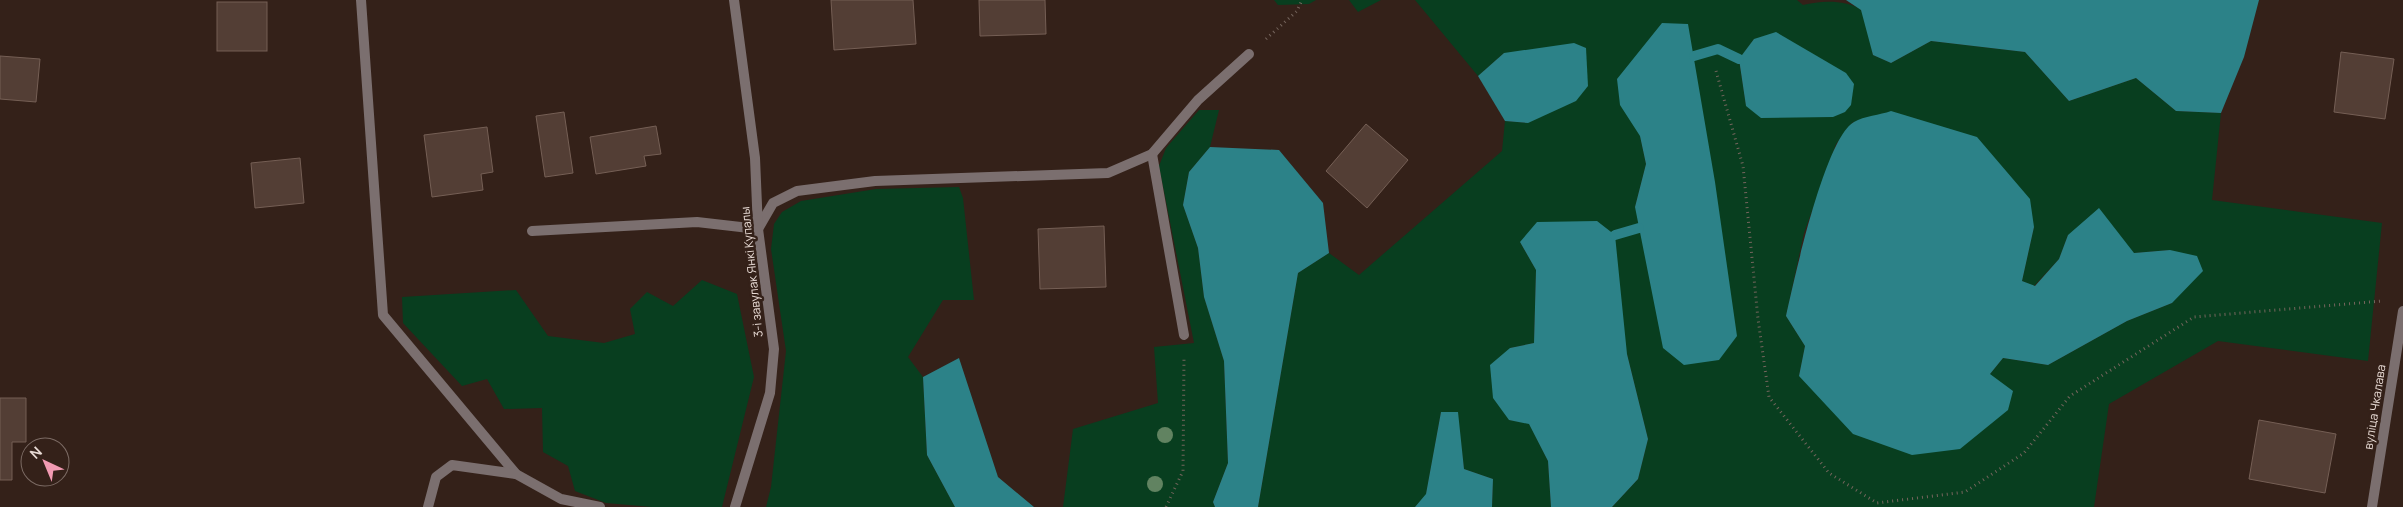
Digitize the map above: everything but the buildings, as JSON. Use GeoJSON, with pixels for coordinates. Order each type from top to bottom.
{"type":"FeatureCollection","features":[{"type":"Feature","properties":{"kind":"street"},"geometry":{"type":"LineString","coordinates":[[361,0],[382,315],[516,474],[560,503],[600,507]]}},
{"type":"Feature","properties":{"kind":"street","name":"3-і завулак Янкі Купалы"},"geometry":{"type":"LineString","coordinates":[[734,0],[755,158],[758,229],[774,349],[770,393],[735,507]]}},
{"type":"Feature","properties":{"kind":"street"},"geometry":{"type":"LineString","coordinates":[[532,231],[697,222],[758,229],[774,203],[797,191],[875,181],[1108,173],[1152,154],[1198,100],[1249,54]]}},
{"type":"Feature","properties":{"kind":"street"},"geometry":{"type":"LineString","coordinates":[[1152,154],[1184,335]]}},
{"type":"Feature","properties":{"kind":"street","name":"вуліца Чкалава"},"geometry":{"type":"LineString","coordinates":[[2372,507],[2403,311]]}},
{"type":"Feature","properties":{"kind":"street"},"geometry":{"type":"LineString","coordinates":[[428,507],[436,477],[452,465],[516,474]]}},
{"type":"Feature","properties":{"kind":"path"},"geometry":{"type":"LineString","coordinates":[[1249,54],[1297,10],[1302,0]]}},
{"type":"Feature","properties":{"kind":"path"},"geometry":{"type":"LineString","coordinates":[[1716,71],[1743,166],[1758,319],[1770,396],[1829,473],[1877,503],[1965,492],[2024,453],[2070,396],[2194,317],[2383,301]]}},
{"type":"Feature","properties":{"kind":"path"},"geometry":{"type":"LineString","coordinates":[[1166,507],[1183,471],[1184,335]]}},
{"type":"Feature","properties":{"kind":"green space"},"geometry":{"type":"Polygon","coordinates":[[[1274,0],[1316,0],[1309,4],[1278,5],[1274,0]]]}},
{"type":"Feature","properties":{"kind":"green space"},"geometry":{"type":"Polygon","coordinates":[[[1349,0],[1381,0],[1358,12],[1349,0]]]}},
{"type":"Feature","properties":{"kind":"green space"},"geometry":{"type":"Polygon","coordinates":[[[1415,0],[1797,0],[1803,5],[1818,2],[1841,2],[1860,9],[1866,24],[1873,55],[1891,63],[1931,41],[2025,52],[2069,101],[2136,78],[2176,111],[2221,113],[2212,200],[2382,223],[2368,361],[2218,341],[2109,404],[2094,507],[1612,507],[1638,479],[1648,439],[1627,354],[1520,242],[1536,270],[1534,343],[1510,348],[1509,420],[1529,423],[1548,461],[1551,507],[1492,507],[1493,479],[1464,469],[1457,412],[1441,412],[1426,495],[1415,507],[1258,507],[1298,273],[1329,253],[1359,275],[1502,151],[1505,121],[1528,123],[1504,53],[1478,76],[1415,0]],[[1754,39],[1739,60],[1746,105],[1754,39]],[[1853,122],[1836,144],[1804,233],[1786,316],[1805,346],[1799,376],[1990,374],[2003,358],[2048,365],[2127,321],[2172,303],[2170,250],[2134,253],[2068,235],[2059,259],[2034,286],[2022,281],[2034,227],[1853,122]],[[1640,136],[1646,164],[1635,207],[1719,360],[1640,136]]]}},
{"type":"Feature","properties":{"kind":"green space"},"geometry":{"type":"Polygon","coordinates":[[[1199,110],[1219,110],[1210,147],[1189,172],[1183,205],[1198,248],[1204,297],[1224,361],[1228,463],[1213,502],[1215,507],[1063,507],[1073,429],[1158,403],[1154,347],[1194,343],[1159,166],[1166,148],[1199,110]]]}},
{"type":"Feature","properties":{"kind":"green space"},"geometry":{"type":"Polygon","coordinates":[[[959,187],[963,198],[974,300],[943,300],[908,357],[923,377],[927,455],[955,507],[766,507],[771,487],[786,351],[771,249],[774,224],[782,212],[801,201],[876,189],[959,187]]]}},
{"type":"Feature","properties":{"kind":"green space"},"geometry":{"type":"Polygon","coordinates":[[[702,280],[737,294],[754,377],[722,507],[652,507],[606,503],[575,491],[568,466],[543,452],[542,408],[504,409],[487,379],[462,386],[403,323],[402,297],[516,290],[548,336],[604,343],[635,334],[630,309],[647,292],[673,306],[702,280]]]}},
{"type":"Feature","properties":{"kind":"water"},"geometry":{"type":"Polygon","coordinates":[[[1846,0],[2259,0],[2244,57],[2221,113],[2176,111],[2136,78],[2069,101],[2025,52],[1931,41],[1891,63],[1873,55],[1861,10],[1846,0]]]}},
{"type":"Feature","properties":{"kind":"water"},"geometry":{"type":"Polygon","coordinates":[[[1662,23],[1688,24],[1715,182],[1737,336],[1719,360],[1684,365],[1663,348],[1635,207],[1646,164],[1640,136],[1620,105],[1617,79],[1662,23]]]}},
{"type":"Feature","properties":{"kind":"water"},"geometry":{"type":"Polygon","coordinates":[[[1776,32],[1846,73],[1854,84],[1851,105],[1845,112],[1833,117],[1761,118],[1746,106],[1739,59],[1754,39],[1776,32]]]}},
{"type":"Feature","properties":{"kind":"water"},"geometry":{"type":"Polygon","coordinates":[[[1574,43],[1586,48],[1588,86],[1576,101],[1528,123],[1505,121],[1478,76],[1504,53],[1574,43]]]}},
{"type":"Feature","properties":{"kind":"water"},"geometry":{"type":"Polygon","coordinates":[[[1891,111],[1977,137],[2030,199],[2034,227],[2022,281],[2035,286],[2059,259],[2068,235],[2099,208],[2134,253],[2170,250],[2197,256],[2203,271],[2172,303],[2127,321],[2048,365],[2003,358],[1990,374],[2013,391],[2008,410],[1960,449],[1912,455],[1853,434],[1799,376],[1805,346],[1786,316],[1803,243],[1832,154],[1843,133],[1854,122],[1862,118],[1891,111]]]}},
{"type":"Feature","properties":{"kind":"water"},"geometry":{"type":"Polygon","coordinates":[[[1210,147],[1279,150],[1323,203],[1329,253],[1298,273],[1258,507],[1215,507],[1213,502],[1228,463],[1224,361],[1204,297],[1198,248],[1183,205],[1189,172],[1210,147]]]}},
{"type":"Feature","properties":{"kind":"water"},"geometry":{"type":"Polygon","coordinates":[[[1597,221],[1615,235],[1627,354],[1648,439],[1638,479],[1612,507],[1551,507],[1548,461],[1529,424],[1509,420],[1493,398],[1490,365],[1510,348],[1534,343],[1536,270],[1520,242],[1537,222],[1597,221]]]}},
{"type":"Feature","properties":{"kind":"water"},"geometry":{"type":"Polygon","coordinates":[[[959,358],[998,477],[1034,507],[955,507],[927,455],[923,377],[959,358]]]}},
{"type":"Feature","properties":{"kind":"water"},"geometry":{"type":"Polygon","coordinates":[[[1441,412],[1458,412],[1464,469],[1493,479],[1492,507],[1415,507],[1426,494],[1441,412]]]}},
{"type":"Feature","properties":{"kind":"waterway"},"geometry":{"type":"LineString","coordinates":[[1694,56],[1718,49],[1739,59]]}},
{"type":"Feature","properties":{"kind":"waterway"},"geometry":{"type":"LineString","coordinates":[[1615,235],[1639,228]]}}]}
